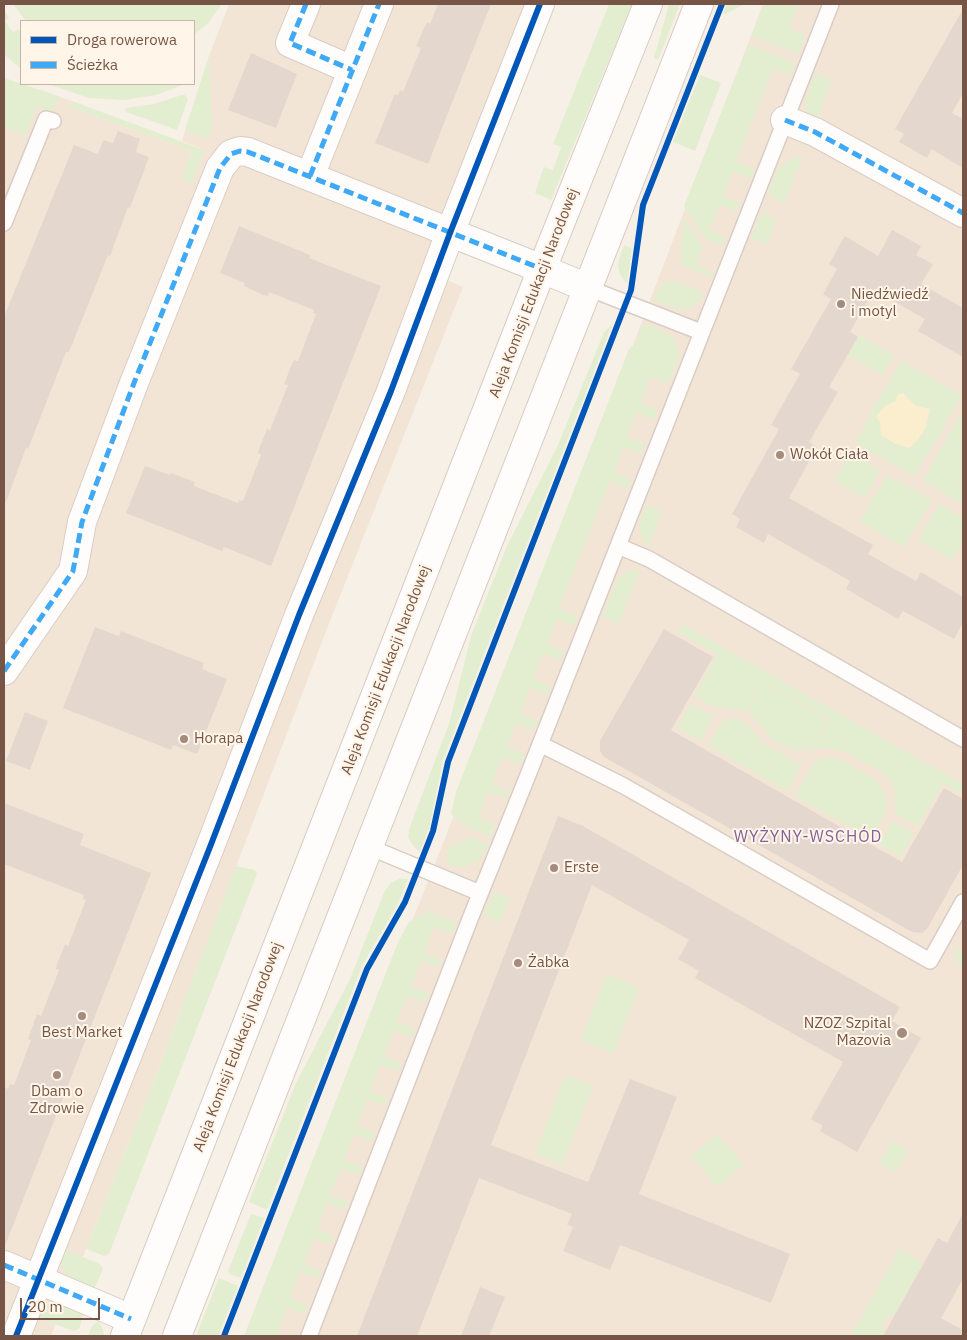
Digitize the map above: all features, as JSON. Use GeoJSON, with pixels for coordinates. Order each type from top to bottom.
{"type":"FeatureCollection","features":[{"type":"Feature","properties":{"kind":"street"},"geometry":{"type":"LineString","coordinates":[[306,4],[290,42],[352,70]]}},
{"type":"Feature","properties":{"kind":"street"},"geometry":{"type":"LineString","coordinates":[[310,176],[379,4]]}},
{"type":"Feature","properties":{"kind":"street"},"geometry":{"type":"LineString","coordinates":[[16,1336],[210,847],[299,615],[391,390],[540,4]]}},
{"type":"Feature","properties":{"kind":"street","name":"Aleja Komisji Edukacji Narodowej"},"geometry":{"type":"LineString","coordinates":[[128,1328],[542,268],[648,4]]}},
{"type":"Feature","properties":{"kind":"street"},"geometry":{"type":"LineString","coordinates":[[177,1336],[699,4]]}},
{"type":"Feature","properties":{"kind":"street"},"geometry":{"type":"LineString","coordinates":[[785,120],[815,132],[963,213]]}},
{"type":"Feature","properties":{"kind":"street"},"geometry":{"type":"LineString","coordinates":[[4,671],[73,571],[82,522],[138,374],[220,168],[230,154],[240,151],[248,152],[588,288]]}},
{"type":"Feature","properties":{"kind":"street"},"geometry":{"type":"LineString","coordinates":[[4,1265],[39,1279],[128,1328]]}},
{"type":"Feature","properties":{"kind":"lane"},"geometry":{"type":"LineString","coordinates":[[309,1336],[480,893],[831,4]]}},
{"type":"Feature","properties":{"kind":"lane"},"geometry":{"type":"LineString","coordinates":[[4,223],[9,200],[46,119],[53,121]]}},
{"type":"Feature","properties":{"kind":"lane"},"geometry":{"type":"LineString","coordinates":[[588,288],[701,332]]}},
{"type":"Feature","properties":{"kind":"lane"},"geometry":{"type":"LineString","coordinates":[[618,546],[649,559],[963,739]]}},
{"type":"Feature","properties":{"kind":"lane"},"geometry":{"type":"LineString","coordinates":[[540,744],[624,786],[930,961],[963,902]]}},
{"type":"Feature","properties":{"kind":"lane"},"geometry":{"type":"LineString","coordinates":[[369,847],[480,893]]}},
{"type":"Feature","properties":{"kind":"shaded area"},"geometry":{"type":"Polygon","coordinates":[[[229,4],[525,4],[421,268],[463,287],[330,621],[159,1068],[51,1336],[4,1336],[4,78],[20,85],[72,101],[71,107],[192,151],[181,179],[204,150],[182,141],[209,56],[229,4]]]}},
{"type":"Feature","properties":{"kind":"shaded area"},"geometry":{"type":"Polygon","coordinates":[[[763,4],[963,4],[963,1336],[247,1336],[442,846],[763,4]]]}},
{"type":"Feature","properties":{"kind":"green space"},"geometry":{"type":"Polygon","coordinates":[[[13,4],[222,4],[208,23],[195,34],[195,20],[25,20],[13,4]]]}},
{"type":"Feature","properties":{"kind":"green space"},"geometry":{"type":"Polygon","coordinates":[[[609,4],[632,4],[551,200],[535,193],[544,167],[553,170],[561,147],[553,144],[609,4]]]}},
{"type":"Feature","properties":{"kind":"green space"},"geometry":{"type":"Polygon","coordinates":[[[669,4],[680,4],[658,60],[654,58],[669,4]]]}},
{"type":"Feature","properties":{"kind":"green space"},"geometry":{"type":"Polygon","coordinates":[[[727,4],[745,4],[723,14],[727,4]]]}},
{"type":"Feature","properties":{"kind":"green space"},"geometry":{"type":"Polygon","coordinates":[[[764,4],[798,4],[789,28],[806,35],[799,54],[754,37],[752,34],[764,4]]]}},
{"type":"Feature","properties":{"kind":"green space"},"geometry":{"type":"Polygon","coordinates":[[[4,9],[9,18],[5,21],[13,32],[18,29],[20,31],[20,68],[4,54],[4,9]]]}},
{"type":"Feature","properties":{"kind":"green space"},"geometry":{"type":"Polygon","coordinates":[[[748,45],[795,63],[791,75],[773,69],[736,162],[754,169],[750,178],[733,171],[723,196],[740,203],[737,211],[720,205],[709,230],[726,238],[723,246],[706,239],[684,206],[748,45]]]}},
{"type":"Feature","properties":{"kind":"green space"},"geometry":{"type":"Polygon","coordinates":[[[209,56],[212,128],[209,139],[185,130],[209,56]]]}},
{"type":"Feature","properties":{"kind":"green space"},"geometry":{"type":"Polygon","coordinates":[[[815,73],[832,80],[815,124],[808,116],[805,103],[815,73]]]}},
{"type":"Feature","properties":{"kind":"green space"},"geometry":{"type":"Polygon","coordinates":[[[700,75],[721,83],[695,151],[673,142],[700,75]]]}},
{"type":"Feature","properties":{"kind":"green space"},"geometry":{"type":"Polygon","coordinates":[[[4,78],[20,83],[20,85],[61,97],[52,112],[37,106],[26,135],[4,127],[4,78]]]}},
{"type":"Feature","properties":{"kind":"green space"},"geometry":{"type":"Polygon","coordinates":[[[51,85],[183,85],[156,95],[124,100],[89,98],[51,85]]]}},
{"type":"Feature","properties":{"kind":"green space"},"geometry":{"type":"Polygon","coordinates":[[[185,95],[188,99],[177,130],[126,112],[125,110],[126,108],[154,104],[185,95]]]}},
{"type":"Feature","properties":{"kind":"green space"},"geometry":{"type":"Polygon","coordinates":[[[72,101],[204,150],[192,183],[181,179],[192,151],[70,107],[72,101]]]}},
{"type":"Feature","properties":{"kind":"green space"},"geometry":{"type":"Polygon","coordinates":[[[802,157],[784,204],[772,198],[769,190],[780,166],[791,159],[802,157]]]}},
{"type":"Feature","properties":{"kind":"green space"},"geometry":{"type":"Polygon","coordinates":[[[764,213],[776,220],[767,245],[751,238],[758,219],[764,213]]]}},
{"type":"Feature","properties":{"kind":"green space"},"geometry":{"type":"Polygon","coordinates":[[[684,217],[703,246],[696,265],[713,272],[711,277],[681,265],[684,217]]]}},
{"type":"Feature","properties":{"kind":"green space"},"geometry":{"type":"Polygon","coordinates":[[[624,245],[632,249],[627,284],[620,275],[618,267],[624,245]]]}},
{"type":"Feature","properties":{"kind":"green space"},"geometry":{"type":"Polygon","coordinates":[[[674,281],[704,293],[698,303],[687,309],[677,309],[654,300],[660,284],[674,281]]]}},
{"type":"Feature","properties":{"kind":"green space"},"geometry":{"type":"Polygon","coordinates":[[[644,323],[668,333],[674,338],[679,352],[678,360],[668,384],[650,377],[641,403],[658,410],[655,419],[637,412],[627,437],[645,444],[641,454],[623,447],[614,472],[631,479],[628,488],[610,481],[559,609],[577,616],[574,625],[557,619],[547,644],[564,651],[561,660],[543,653],[533,679],[551,686],[547,695],[530,688],[520,713],[537,720],[534,729],[516,723],[507,747],[524,754],[520,764],[503,757],[492,784],[509,792],[508,796],[504,797],[488,791],[479,817],[495,825],[491,837],[471,829],[455,819],[451,814],[456,792],[629,349],[635,344],[644,323]]]}},
{"type":"Feature","properties":{"kind":"green space"},"geometry":{"type":"Polygon","coordinates":[[[612,325],[443,760],[429,828],[419,852],[408,837],[409,829],[449,724],[471,636],[507,546],[558,445],[604,332],[612,325]]]}},
{"type":"Feature","properties":{"kind":"green space"},"geometry":{"type":"Polygon","coordinates":[[[859,335],[894,355],[882,375],[848,355],[859,335]]]}},
{"type":"Feature","properties":{"kind":"green space"},"geometry":{"type":"Polygon","coordinates":[[[901,360],[962,396],[949,418],[947,417],[945,420],[947,422],[914,476],[855,443],[883,391],[886,391],[886,387],[901,360]]]}},
{"type":"Feature","properties":{"kind":"green space"},"geometry":{"type":"Polygon","coordinates":[[[963,409],[963,504],[923,481],[963,409]]]}},
{"type":"Feature","properties":{"kind":"green space"},"geometry":{"type":"Polygon","coordinates":[[[849,453],[880,470],[865,498],[834,481],[849,453]]]}},
{"type":"Feature","properties":{"kind":"green space"},"geometry":{"type":"Polygon","coordinates":[[[887,475],[932,500],[904,547],[860,521],[887,475]]]}},
{"type":"Feature","properties":{"kind":"green space"},"geometry":{"type":"Polygon","coordinates":[[[939,504],[963,518],[963,541],[952,560],[918,540],[939,504]]]}},
{"type":"Feature","properties":{"kind":"green space"},"geometry":{"type":"Polygon","coordinates":[[[646,505],[662,511],[649,546],[642,539],[639,525],[646,505]]]}},
{"type":"Feature","properties":{"kind":"green space"},"geometry":{"type":"Polygon","coordinates":[[[640,570],[619,624],[602,617],[618,578],[630,571],[640,570]]]}},
{"type":"Feature","properties":{"kind":"green space"},"geometry":{"type":"Polygon","coordinates":[[[682,624],[963,784],[963,795],[943,783],[918,826],[896,814],[894,789],[882,772],[845,752],[824,748],[813,750],[830,719],[764,683],[748,711],[712,706],[694,696],[717,654],[678,632],[682,624]]]}},
{"type":"Feature","properties":{"kind":"green space"},"geometry":{"type":"Polygon","coordinates":[[[764,684],[828,720],[812,750],[792,750],[771,739],[749,712],[764,684]]]}},
{"type":"Feature","properties":{"kind":"green space"},"geometry":{"type":"Polygon","coordinates":[[[691,704],[711,715],[712,720],[701,741],[677,728],[691,704]]]}},
{"type":"Feature","properties":{"kind":"green space"},"geometry":{"type":"Polygon","coordinates":[[[732,718],[744,721],[765,744],[801,765],[787,791],[709,746],[721,723],[732,718]]]}},
{"type":"Feature","properties":{"kind":"green space"},"geometry":{"type":"Polygon","coordinates":[[[825,757],[841,760],[875,779],[881,786],[886,801],[886,811],[871,839],[795,796],[815,761],[825,757]]]}},
{"type":"Feature","properties":{"kind":"green space"},"geometry":{"type":"Polygon","coordinates":[[[895,822],[914,833],[901,857],[879,844],[891,823],[895,822]]]}},
{"type":"Feature","properties":{"kind":"green space"},"geometry":{"type":"Polygon","coordinates":[[[472,837],[489,844],[484,854],[472,864],[466,866],[445,865],[448,858],[447,848],[472,837]]]}},
{"type":"Feature","properties":{"kind":"green space"},"geometry":{"type":"Polygon","coordinates":[[[236,866],[255,870],[257,874],[109,1254],[104,1256],[86,1249],[159,1068],[236,866]]]}},
{"type":"Feature","properties":{"kind":"green space"},"geometry":{"type":"Polygon","coordinates":[[[399,879],[408,879],[396,907],[362,966],[267,1210],[249,1202],[296,1083],[350,979],[385,890],[391,883],[399,879]]]}},
{"type":"Feature","properties":{"kind":"green space"},"geometry":{"type":"Polygon","coordinates":[[[493,892],[510,898],[500,923],[483,915],[493,892]]]}},
{"type":"Feature","properties":{"kind":"green space"},"geometry":{"type":"Polygon","coordinates":[[[426,910],[456,922],[454,931],[450,933],[434,927],[424,953],[440,959],[441,965],[437,967],[421,961],[411,987],[427,993],[428,998],[426,1001],[422,1001],[407,996],[397,1022],[413,1028],[415,1032],[411,1036],[394,1030],[384,1056],[400,1063],[401,1067],[397,1071],[380,1065],[370,1091],[386,1098],[388,1102],[384,1105],[367,1099],[357,1125],[373,1132],[375,1134],[374,1138],[369,1140],[354,1134],[344,1160],[360,1166],[362,1169],[361,1173],[355,1174],[341,1168],[330,1195],[346,1201],[347,1207],[343,1209],[327,1203],[317,1229],[333,1236],[334,1242],[328,1243],[314,1238],[304,1264],[319,1270],[321,1274],[317,1278],[300,1272],[290,1298],[306,1305],[308,1309],[303,1313],[287,1307],[277,1333],[284,1336],[244,1336],[398,942],[409,922],[425,914],[426,910]]]}},
{"type":"Feature","properties":{"kind":"green space"},"geometry":{"type":"Polygon","coordinates":[[[955,947],[963,952],[963,970],[957,961],[955,947]]]}},
{"type":"Feature","properties":{"kind":"green space"},"geometry":{"type":"Polygon","coordinates":[[[607,974],[639,987],[613,1053],[581,1040],[607,974]]]}},
{"type":"Feature","properties":{"kind":"green space"},"geometry":{"type":"Polygon","coordinates":[[[565,1075],[593,1086],[562,1165],[535,1154],[565,1075]]]}},
{"type":"Feature","properties":{"kind":"green space"},"geometry":{"type":"Polygon","coordinates":[[[717,1134],[744,1165],[717,1187],[691,1156],[717,1134]]]}},
{"type":"Feature","properties":{"kind":"green space"},"geometry":{"type":"Polygon","coordinates":[[[892,1141],[907,1149],[908,1152],[896,1172],[879,1164],[892,1141]]]}},
{"type":"Feature","properties":{"kind":"green space"},"geometry":{"type":"Polygon","coordinates":[[[251,1214],[264,1218],[241,1278],[229,1274],[228,1271],[251,1214]]]}},
{"type":"Feature","properties":{"kind":"green space"},"geometry":{"type":"Polygon","coordinates":[[[899,1249],[923,1264],[908,1290],[917,1296],[915,1300],[905,1294],[900,1302],[910,1308],[904,1318],[890,1313],[881,1329],[889,1336],[851,1336],[899,1249]]]}},
{"type":"Feature","properties":{"kind":"green space"},"geometry":{"type":"Polygon","coordinates":[[[65,1250],[100,1264],[103,1269],[95,1287],[68,1277],[61,1262],[65,1250]]]}},
{"type":"Feature","properties":{"kind":"green space"},"geometry":{"type":"Polygon","coordinates":[[[219,1278],[238,1286],[218,1336],[196,1336],[219,1278]]]}},
{"type":"Feature","properties":{"kind":"green space"},"geometry":{"type":"Polygon","coordinates":[[[61,1302],[85,1310],[79,1329],[73,1331],[37,1317],[46,1307],[53,1303],[61,1302]]]}},
{"type":"Feature","properties":{"kind":"green space"},"geometry":{"type":"Polygon","coordinates":[[[98,1321],[104,1336],[88,1336],[92,1326],[98,1321]]]}},
{"type":"Feature","properties":{"kind":"sand"},"geometry":{"type":"Polygon","coordinates":[[[903,393],[916,406],[930,409],[925,429],[917,441],[909,448],[894,443],[881,435],[880,422],[876,417],[882,409],[896,401],[897,395],[903,393]]]}},
{"type":"Feature","properties":{"kind":"building"},"geometry":{"type":"Polygon","coordinates":[[[438,4],[491,4],[428,164],[375,143],[395,94],[398,95],[400,90],[403,92],[421,48],[416,46],[427,22],[430,24],[438,4]]]}},
{"type":"Feature","properties":{"kind":"building"},"geometry":{"type":"Polygon","coordinates":[[[963,9],[963,93],[952,113],[963,119],[963,168],[931,149],[927,158],[899,142],[904,134],[895,129],[963,9]]]}},
{"type":"Feature","properties":{"kind":"building"},"geometry":{"type":"Polygon","coordinates":[[[251,53],[297,74],[276,128],[228,110],[251,53]]]}},
{"type":"Feature","properties":{"kind":"building"},"geometry":{"type":"Polygon","coordinates":[[[118,131],[140,139],[136,152],[149,157],[110,256],[108,255],[69,352],[66,352],[28,449],[26,448],[6,502],[4,502],[4,317],[74,145],[98,154],[103,140],[113,143],[118,131]]]}},
{"type":"Feature","properties":{"kind":"building"},"geometry":{"type":"Polygon","coordinates":[[[239,226],[310,255],[309,258],[381,286],[271,566],[224,547],[222,551],[126,513],[145,466],[195,482],[194,486],[238,503],[239,500],[243,501],[261,455],[258,453],[259,449],[267,429],[270,430],[288,385],[284,384],[294,360],[298,361],[316,314],[313,313],[314,310],[269,292],[268,296],[263,295],[244,286],[245,283],[220,273],[239,226]]]}},
{"type":"Feature","properties":{"kind":"building"},"geometry":{"type":"Polygon","coordinates":[[[892,230],[921,246],[916,255],[933,264],[921,284],[963,308],[963,357],[918,331],[925,319],[874,290],[850,332],[858,337],[829,387],[838,392],[809,442],[817,447],[789,498],[873,545],[868,554],[916,581],[921,572],[963,597],[963,622],[954,639],[903,611],[898,619],[846,589],[850,581],[768,534],[764,543],[736,527],[740,519],[732,514],[779,429],[771,425],[800,374],[791,369],[831,299],[823,294],[837,269],[829,264],[845,236],[878,256],[892,230]]]}},
{"type":"Feature","properties":{"kind":"building"},"geometry":{"type":"Polygon","coordinates":[[[95,627],[119,636],[121,631],[204,663],[202,669],[227,679],[197,754],[173,745],[171,750],[63,708],[95,627]]]}},
{"type":"Feature","properties":{"kind":"building"},"geometry":{"type":"Polygon","coordinates":[[[664,629],[713,657],[671,730],[870,844],[902,862],[944,788],[963,799],[963,865],[927,929],[922,933],[912,932],[604,757],[600,751],[600,741],[664,629]]]}},
{"type":"Feature","properties":{"kind":"building"},"geometry":{"type":"Polygon","coordinates":[[[25,712],[48,721],[30,770],[6,761],[25,712]]]}},
{"type":"Feature","properties":{"kind":"building"},"geometry":{"type":"Polygon","coordinates":[[[4,803],[84,834],[80,845],[151,873],[5,1246],[4,1087],[8,1089],[10,1084],[14,1085],[31,1040],[28,1039],[37,1014],[41,1016],[59,970],[56,969],[57,964],[65,944],[68,946],[86,900],[83,899],[84,895],[4,864],[4,803]]]}},
{"type":"Feature","properties":{"kind":"building"},"geometry":{"type":"Polygon","coordinates":[[[558,816],[583,826],[900,1007],[892,1021],[921,1038],[857,1152],[820,1131],[823,1126],[811,1119],[843,1062],[695,978],[699,971],[678,959],[689,940],[592,885],[491,1145],[588,1182],[630,1079],[677,1097],[639,1194],[790,1254],[771,1303],[620,1245],[610,1270],[563,1251],[573,1227],[567,1225],[572,1214],[479,1178],[417,1336],[357,1336],[558,816]]]}},
{"type":"Feature","properties":{"kind":"building"},"geometry":{"type":"Polygon","coordinates":[[[963,1213],[963,1279],[941,1318],[963,1330],[963,1336],[883,1336],[938,1238],[947,1243],[963,1213]]]}},
{"type":"Feature","properties":{"kind":"building"},"geometry":{"type":"Polygon","coordinates":[[[480,1287],[505,1297],[489,1336],[461,1336],[480,1287]]]}},
{"type":"Feature","properties":{"kind":"marked path"},"geometry":{"type":"LineString","coordinates":[[306,4],[290,43],[352,70]]}},
{"type":"Feature","properties":{"kind":"marked path"},"geometry":{"type":"LineString","coordinates":[[310,176],[379,4]]}},
{"type":"Feature","properties":{"kind":"marked path"},"geometry":{"type":"LineString","coordinates":[[785,120],[815,132],[963,213]]}},
{"type":"Feature","properties":{"kind":"marked path"},"geometry":{"type":"LineString","coordinates":[[4,671],[73,571],[82,522],[134,383],[220,168],[231,154],[240,151],[248,152],[542,269]]}},
{"type":"Feature","properties":{"kind":"marked path"},"geometry":{"type":"LineString","coordinates":[[4,1265],[131,1319]]}},
{"type":"Feature","properties":{"kind":"cycle path"},"geometry":{"type":"LineString","coordinates":[[16,1336],[210,847],[299,615],[391,391],[450,233],[540,4]]}},
{"type":"Feature","properties":{"kind":"cycle path"},"geometry":{"type":"LineString","coordinates":[[224,1336],[367,969],[405,902],[433,831],[448,762],[631,290],[643,205],[722,4]]}},
{"type":"Feature","properties":{"kind":"place","name":"Niedźwiedź i motyl"},"geometry":{"type":"Point","coordinates":[841,304]}},
{"type":"Feature","properties":{"kind":"place","name":"Wokół Ciała"},"geometry":{"type":"Point","coordinates":[780,455]}},
{"type":"Feature","properties":{"kind":"place","name":"Horapa"},"geometry":{"type":"Point","coordinates":[184,739]}},
{"type":"Feature","properties":{"kind":"place","name":"Erste"},"geometry":{"type":"Point","coordinates":[554,868]}},
{"type":"Feature","properties":{"kind":"place","name":"Żabka"},"geometry":{"type":"Point","coordinates":[518,963]}},
{"type":"Feature","properties":{"kind":"place","name":"Best Market"},"geometry":{"type":"Point","coordinates":[82,1016]}},
{"type":"Feature","properties":{"kind":"place","name":"NZOZ Szpital Mazovia"},"geometry":{"type":"Point","coordinates":[902,1033]}},
{"type":"Feature","properties":{"kind":"place","name":"Dbam o Zdrowie"},"geometry":{"type":"Point","coordinates":[57,1075]}},
{"type":"Feature","properties":{"kind":"district","name":"WYŻYNY-WSCHÓD"},"geometry":{"type":"Point","coordinates":[808,837]}}]}
